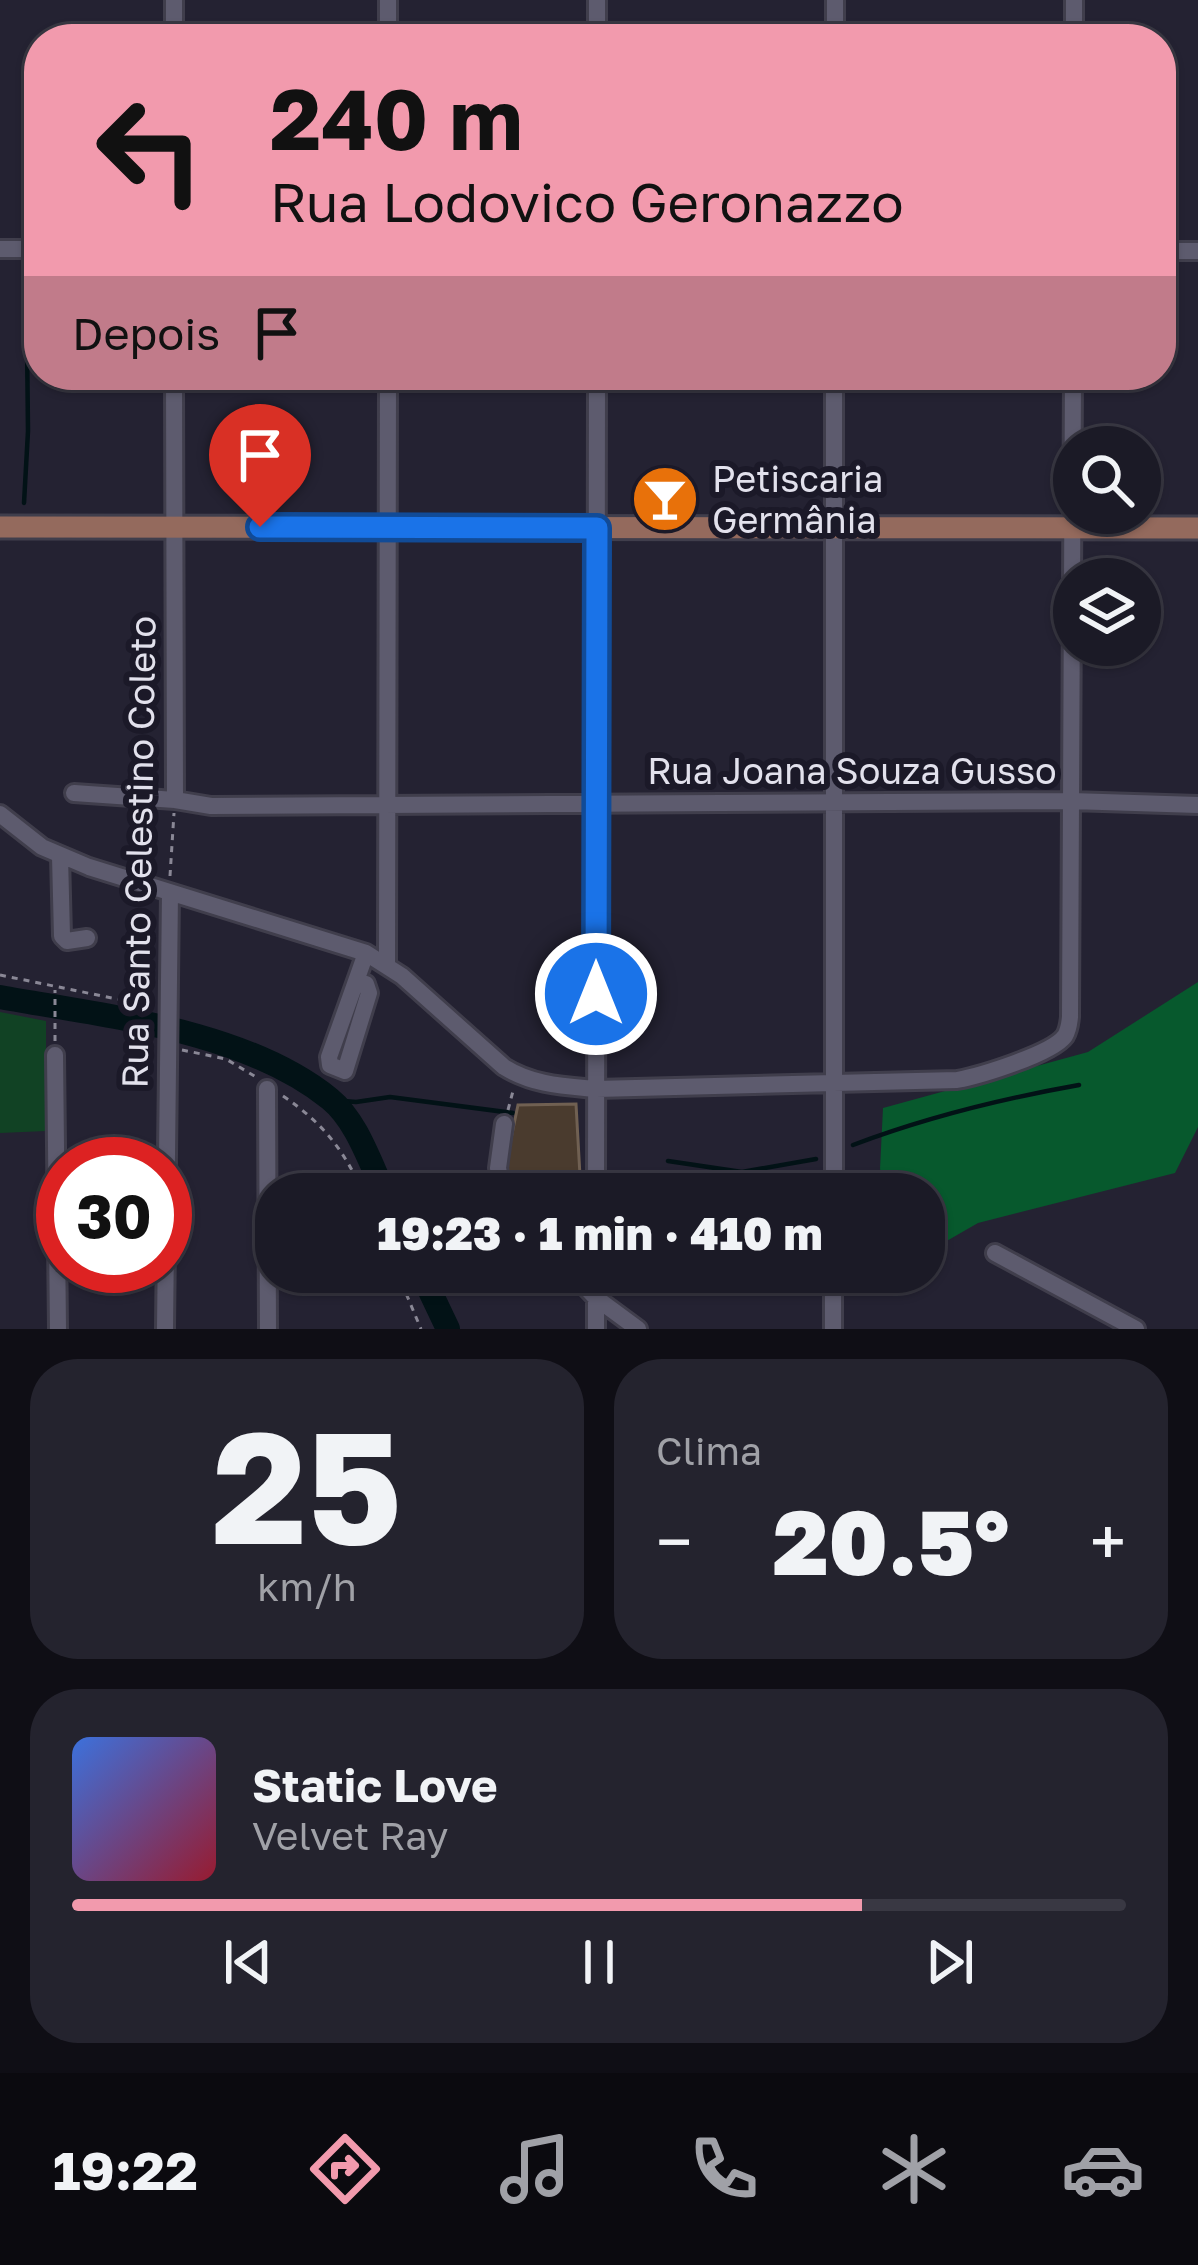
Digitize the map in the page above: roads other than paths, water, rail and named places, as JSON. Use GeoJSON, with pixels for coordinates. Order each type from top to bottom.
{"type":"FeatureCollection","features":[{"type":"Feature","properties":{"kind":"main road"},"geometry":{"type":"LineString","coordinates":[[0,527],[1053,528]]}},
{"type":"Feature","properties":{"kind":"main road"},"geometry":{"type":"LineString","coordinates":[[1161,528],[1198,528]]}},
{"type":"Feature","properties":{"kind":"street","name":"Rua Santo Celestino Coleto"},"geometry":{"type":"LineString","coordinates":[[174,390],[175,800]]}},
{"type":"Feature","properties":{"kind":"street"},"geometry":{"type":"LineString","coordinates":[[387,964],[388,390]]}},
{"type":"Feature","properties":{"kind":"street"},"geometry":{"type":"LineString","coordinates":[[596,1173],[597,390]]}},
{"type":"Feature","properties":{"kind":"street"},"geometry":{"type":"LineString","coordinates":[[834,390],[834,1173]]}},
{"type":"Feature","properties":{"kind":"street"},"geometry":{"type":"LineString","coordinates":[[1073,390],[1073,426]]}},
{"type":"Feature","properties":{"kind":"street"},"geometry":{"type":"LineString","coordinates":[[0,814],[60,856],[366,953],[387,964],[517,1075],[550,1085],[596,1089],[971,1078],[1048,1047],[1064,1037],[1070,1017],[1072,534]]}},
{"type":"Feature","properties":{"kind":"street","name":"Rua Joana Souza Gusso"},"geometry":{"type":"LineString","coordinates":[[74,793],[211,806],[1071,801],[1198,805]]}},
{"type":"Feature","properties":{"kind":"street"},"geometry":{"type":"LineString","coordinates":[[60,856],[62,936],[68,941],[87,938]]}},
{"type":"Feature","properties":{"kind":"street","name":"Rua Santo Celestino Coleto"},"geometry":{"type":"LineString","coordinates":[[165,1329],[170,893]]}},
{"type":"Feature","properties":{"kind":"street"},"geometry":{"type":"LineString","coordinates":[[357,980],[366,984],[369,993],[345,1071],[330,1065],[329,1057],[366,953]]}},
{"type":"Feature","properties":{"kind":"street"},"geometry":{"type":"LineString","coordinates":[[55,1055],[58,1329]]}},
{"type":"Feature","properties":{"kind":"street"},"geometry":{"type":"LineString","coordinates":[[267,1089],[268,1329]]}},
{"type":"Feature","properties":{"kind":"street"},"geometry":{"type":"LineString","coordinates":[[499,1173],[504,1124]]}},
{"type":"Feature","properties":{"kind":"street"},"geometry":{"type":"LineString","coordinates":[[995,1252],[1136,1329]]}},
{"type":"Feature","properties":{"kind":"street"},"geometry":{"type":"LineString","coordinates":[[591,1293],[638,1329]]}},
{"type":"Feature","properties":{"kind":"street"},"geometry":{"type":"LineString","coordinates":[[596,1293],[596,1329]]}},
{"type":"Feature","properties":{"kind":"street"},"geometry":{"type":"LineString","coordinates":[[833,1293],[833,1329]]}},
{"type":"Feature","properties":{"kind":"waterway"},"geometry":{"type":"LineString","coordinates":[[24,503],[28,390]]}},
{"type":"Feature","properties":{"kind":"waterway"},"geometry":{"type":"LineString","coordinates":[[0,997],[172,1029],[257,1057],[296,1076],[340,1108],[376,1173]]}},
{"type":"Feature","properties":{"kind":"waterway"},"geometry":{"type":"LineString","coordinates":[[853,1145],[964,1110],[1079,1085]]}},
{"type":"Feature","properties":{"kind":"waterway"},"geometry":{"type":"LineString","coordinates":[[332,1100],[390,1097],[513,1113]]}},
{"type":"Feature","properties":{"kind":"waterway"},"geometry":{"type":"LineString","coordinates":[[668,1161],[742,1172],[816,1159]]}},
{"type":"Feature","properties":{"kind":"waterway"},"geometry":{"type":"LineString","coordinates":[[431,1293],[448,1329]]}},
{"type":"Feature","properties":{"kind":"place","name":"Petiscaria Germânia"},"geometry":{"type":"Point","coordinates":[665,499]}}]}
